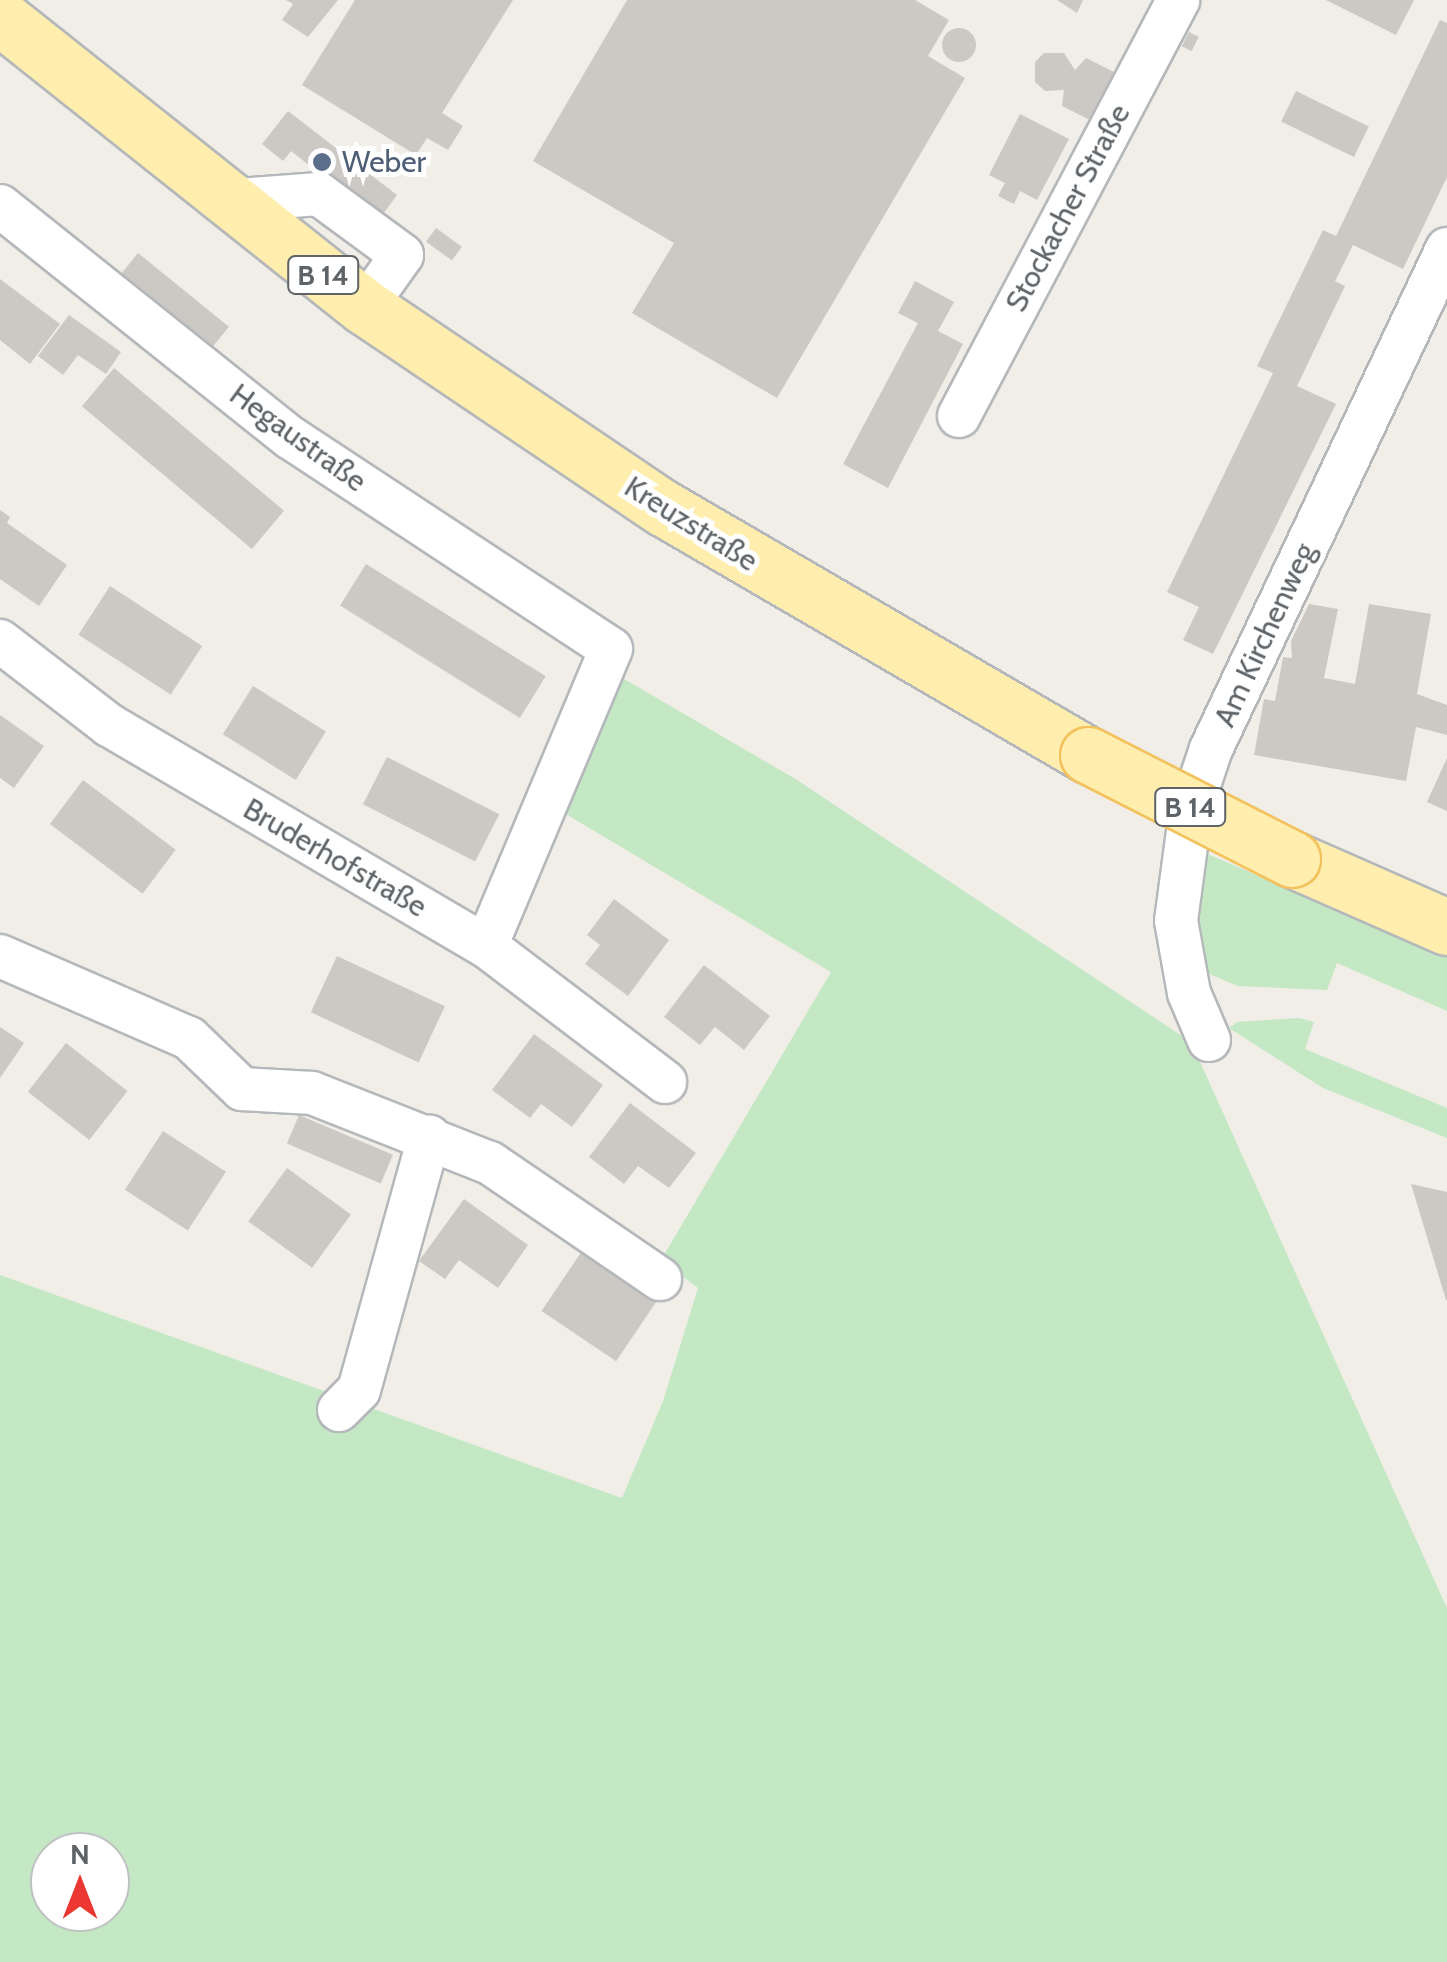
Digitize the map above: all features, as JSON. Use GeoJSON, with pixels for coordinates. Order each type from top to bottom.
{"type":"FeatureCollection","features":[{"type":"Feature","properties":{"kind":"main road","name":"Kreuzstraße"},"geometry":{"type":"LineString","coordinates":[[0,16],[225,201],[365,307],[681,519],[1088,756],[1292,858],[1447,927]]}},
{"type":"Feature","properties":{"kind":"street","name":"Stockacher Straße"},"geometry":{"type":"LineString","coordinates":[[959,416],[1178,0]]}},
{"type":"Feature","properties":{"kind":"street","name":"Hegaustraße"},"geometry":{"type":"LineString","coordinates":[[0,206],[291,438],[611,649],[486,946]]}},
{"type":"Feature","properties":{"kind":"street","name":"Am Kirchenweg"},"geometry":{"type":"LineString","coordinates":[[1210,1040],[1190,993],[1176,921],[1191,809],[1210,750],[1447,249]]}},
{"type":"Feature","properties":{"kind":"street","name":"Bruderhofstraße"},"geometry":{"type":"LineString","coordinates":[[0,640],[109,725],[486,946],[665,1082]]}},
{"type":"Feature","properties":{"kind":"street"},"geometry":{"type":"LineString","coordinates":[[0,956],[189,1038],[242,1089],[312,1093],[490,1163],[660,1279]]}},
{"type":"Feature","properties":{"kind":"street"},"geometry":{"type":"LineString","coordinates":[[339,1410],[359,1390],[429,1137]]}},
{"type":"Feature","properties":{"kind":"green space"},"geometry":{"type":"Polygon","coordinates":[[[614,673],[797,780],[1191,1042],[1447,1608],[1447,1962],[0,1962],[0,1275],[622,1498],[663,1401],[698,1288],[661,1260],[831,972],[554,807],[614,673]]]}},
{"type":"Feature","properties":{"kind":"green space"},"geometry":{"type":"Polygon","coordinates":[[[1203,852],[1447,956],[1447,1011],[1337,963],[1327,990],[1238,986],[1202,971],[1196,940],[1203,852]]]}},
{"type":"Feature","properties":{"kind":"green space"},"geometry":{"type":"Polygon","coordinates":[[[1299,1018],[1314,1022],[1305,1049],[1447,1108],[1447,1138],[1323,1088],[1229,1028],[1237,1022],[1299,1018]]]}},
{"type":"Feature","properties":{"kind":"building"},"geometry":{"type":"Polygon","coordinates":[[[286,0],[338,0],[308,37],[282,20],[293,4],[286,0]]]}},
{"type":"Feature","properties":{"kind":"building"},"geometry":{"type":"Polygon","coordinates":[[[355,0],[513,0],[442,113],[463,126],[448,150],[427,138],[416,155],[302,85],[355,0]]]}},
{"type":"Feature","properties":{"kind":"building"},"geometry":{"type":"Polygon","coordinates":[[[627,0],[915,0],[949,20],[928,56],[965,78],[777,398],[632,313],[674,243],[533,161],[627,0]]]}},
{"type":"Feature","properties":{"kind":"building"},"geometry":{"type":"Polygon","coordinates":[[[1057,0],[1083,0],[1077,13],[1057,0]]]}},
{"type":"Feature","properties":{"kind":"building"},"geometry":{"type":"Polygon","coordinates":[[[1326,0],[1414,0],[1396,35],[1326,0]]]}},
{"type":"Feature","properties":{"kind":"building"},"geometry":{"type":"Polygon","coordinates":[[[1440,20],[1447,23],[1447,177],[1403,269],[1353,245],[1335,281],[1345,286],[1297,386],[1336,404],[1213,654],[1183,640],[1199,607],[1167,592],[1273,373],[1257,366],[1323,230],[1336,236],[1440,20]]]}},
{"type":"Feature","properties":{"kind":"building"},"geometry":{"type":"Polygon","coordinates":[[[959,28],[971,33],[976,45],[971,57],[959,62],[947,57],[942,45],[947,33],[959,28]]]}},
{"type":"Feature","properties":{"kind":"building"},"geometry":{"type":"Polygon","coordinates":[[[1189,32],[1199,37],[1192,51],[1182,46],[1189,32]]]}},
{"type":"Feature","properties":{"kind":"building"},"geometry":{"type":"Polygon","coordinates":[[[1044,53],[1064,53],[1075,70],[1086,58],[1114,72],[1090,120],[1062,106],[1064,90],[1045,91],[1035,82],[1035,62],[1044,53]]]}},
{"type":"Feature","properties":{"kind":"building"},"geometry":{"type":"Polygon","coordinates":[[[1296,91],[1369,127],[1354,157],[1281,122],[1296,91]]]}},
{"type":"Feature","properties":{"kind":"building"},"geometry":{"type":"Polygon","coordinates":[[[288,111],[397,195],[359,247],[342,191],[291,151],[283,161],[262,144],[288,111]]]}},
{"type":"Feature","properties":{"kind":"building"},"geometry":{"type":"Polygon","coordinates":[[[1020,114],[1069,139],[1037,200],[1020,191],[1014,204],[998,196],[1005,183],[989,175],[1020,114]]]}},
{"type":"Feature","properties":{"kind":"building"},"geometry":{"type":"Polygon","coordinates":[[[436,228],[462,247],[452,261],[426,242],[436,228]]]}},
{"type":"Feature","properties":{"kind":"building"},"geometry":{"type":"Polygon","coordinates":[[[138,253],[229,327],[208,352],[117,279],[138,253]]]}},
{"type":"Feature","properties":{"kind":"building"},"geometry":{"type":"Polygon","coordinates":[[[0,279],[60,324],[30,364],[0,340],[0,279]]]}},
{"type":"Feature","properties":{"kind":"building"},"geometry":{"type":"Polygon","coordinates":[[[915,281],[954,302],[938,331],[963,344],[888,488],[843,464],[918,323],[898,313],[915,281]]]}},
{"type":"Feature","properties":{"kind":"building"},"geometry":{"type":"Polygon","coordinates":[[[69,315],[121,352],[106,374],[78,355],[63,375],[38,356],[69,315]]]}},
{"type":"Feature","properties":{"kind":"building"},"geometry":{"type":"Polygon","coordinates":[[[114,368],[284,511],[252,549],[82,406],[114,368]]]}},
{"type":"Feature","properties":{"kind":"building"},"geometry":{"type":"Polygon","coordinates":[[[0,510],[10,517],[7,523],[67,565],[39,606],[0,579],[0,510]]]}},
{"type":"Feature","properties":{"kind":"building"},"geometry":{"type":"Polygon","coordinates":[[[366,564],[546,676],[520,718],[340,606],[366,564]]]}},
{"type":"Feature","properties":{"kind":"building"},"geometry":{"type":"Polygon","coordinates":[[[110,586],[202,646],[171,695],[78,635],[110,586]]]}},
{"type":"Feature","properties":{"kind":"building"},"geometry":{"type":"Polygon","coordinates":[[[1309,604],[1338,609],[1324,678],[1355,684],[1369,604],[1431,614],[1417,694],[1447,705],[1447,735],[1416,727],[1406,781],[1254,755],[1264,699],[1275,701],[1283,657],[1292,658],[1291,641],[1309,604]]]}},
{"type":"Feature","properties":{"kind":"building"},"geometry":{"type":"Polygon","coordinates":[[[253,686],[326,732],[296,780],[223,734],[253,686]]]}},
{"type":"Feature","properties":{"kind":"building"},"geometry":{"type":"Polygon","coordinates":[[[0,715],[44,746],[14,788],[0,778],[0,715]]]}},
{"type":"Feature","properties":{"kind":"building"},"geometry":{"type":"Polygon","coordinates":[[[387,757],[499,814],[475,861],[363,804],[387,757]]]}},
{"type":"Feature","properties":{"kind":"building"},"geometry":{"type":"Polygon","coordinates":[[[1447,758],[1447,811],[1427,802],[1447,758]]]}},
{"type":"Feature","properties":{"kind":"building"},"geometry":{"type":"Polygon","coordinates":[[[83,780],[176,850],[143,894],[50,824],[83,780]]]}},
{"type":"Feature","properties":{"kind":"building"},"geometry":{"type":"Polygon","coordinates":[[[614,899],[669,940],[628,996],[585,964],[600,945],[587,935],[614,899]]]}},
{"type":"Feature","properties":{"kind":"building"},"geometry":{"type":"Polygon","coordinates":[[[337,956],[445,1006],[419,1062],[311,1012],[337,956]]]}},
{"type":"Feature","properties":{"kind":"building"},"geometry":{"type":"Polygon","coordinates":[[[704,965],[770,1016],[744,1050],[715,1027],[700,1045],[664,1017],[704,965]]]}},
{"type":"Feature","properties":{"kind":"building"},"geometry":{"type":"Polygon","coordinates":[[[0,1027],[24,1043],[0,1078],[0,1027]]]}},
{"type":"Feature","properties":{"kind":"building"},"geometry":{"type":"Polygon","coordinates":[[[534,1034],[603,1085],[572,1127],[541,1104],[530,1118],[492,1090],[534,1034]]]}},
{"type":"Feature","properties":{"kind":"building"},"geometry":{"type":"Polygon","coordinates":[[[66,1043],[127,1091],[89,1140],[28,1092],[66,1043]]]}},
{"type":"Feature","properties":{"kind":"building"},"geometry":{"type":"Polygon","coordinates":[[[630,1103],[696,1153],[669,1188],[638,1166],[624,1184],[589,1157],[630,1103]]]}},
{"type":"Feature","properties":{"kind":"building"},"geometry":{"type":"Polygon","coordinates":[[[299,1115],[393,1155],[381,1183],[287,1144],[299,1115]]]}},
{"type":"Feature","properties":{"kind":"building"},"geometry":{"type":"Polygon","coordinates":[[[163,1131],[226,1172],[188,1231],[125,1190],[163,1131]]]}},
{"type":"Feature","properties":{"kind":"building"},"geometry":{"type":"Polygon","coordinates":[[[287,1168],[351,1214],[312,1268],[248,1221],[287,1168]]]}},
{"type":"Feature","properties":{"kind":"building"},"geometry":{"type":"Polygon","coordinates":[[[1411,1184],[1447,1192],[1447,1300],[1446,1300],[1411,1184]]]}},
{"type":"Feature","properties":{"kind":"building"},"geometry":{"type":"Polygon","coordinates":[[[464,1199],[528,1245],[498,1288],[459,1260],[445,1279],[419,1261],[464,1199]]]}},
{"type":"Feature","properties":{"kind":"building"},"geometry":{"type":"Polygon","coordinates":[[[584,1248],[659,1298],[616,1361],[542,1311],[584,1248]]]}},
{"type":"Feature","properties":{"kind":"place","name":"Weber"},"geometry":{"type":"Point","coordinates":[322,162]}}]}
